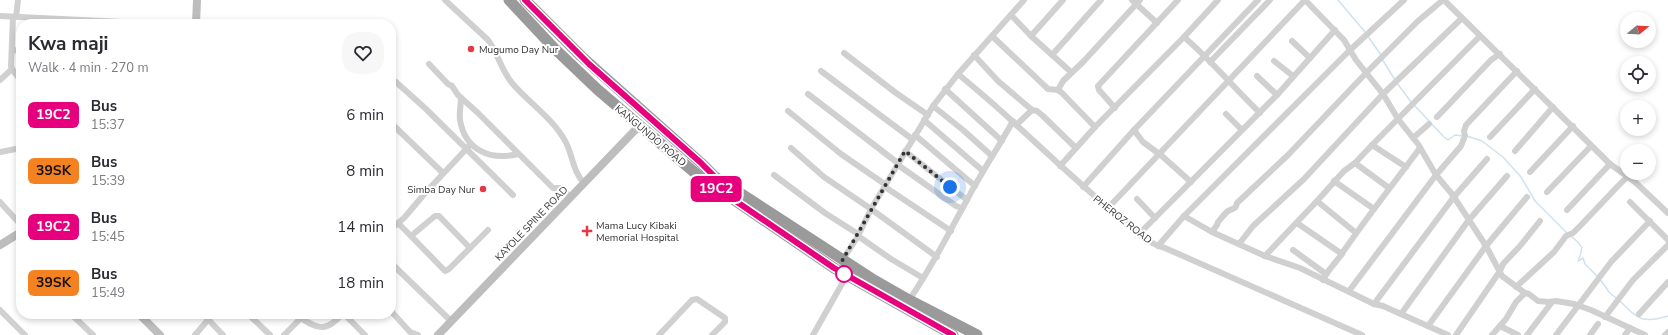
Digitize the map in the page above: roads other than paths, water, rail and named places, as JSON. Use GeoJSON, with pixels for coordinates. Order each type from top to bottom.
{"type":"FeatureCollection","features":[{"type":"Feature","properties":{"kind":"highway","name":"KANGUNDO ROAD"},"geometry":{"type":"LineString","coordinates":[[509,0],[564,58],[639,126],[708,184],[847,275],[953,335]]}},
{"type":"Feature","properties":{"kind":"highway","name":"KANGUNDO ROAD"},"geometry":{"type":"LineString","coordinates":[[525,0],[581,56],[714,176],[842,261],[909,300],[977,335]]}},
{"type":"Feature","properties":{"kind":"main road"},"geometry":{"type":"LineString","coordinates":[[196,19],[197,0]]}},
{"type":"Feature","properties":{"kind":"main road","name":"KAYOLE SPINE ROAD"},"geometry":{"type":"LineString","coordinates":[[438,335],[639,126]]}},
{"type":"Feature","properties":{"kind":"main road"},"geometry":{"type":"LineString","coordinates":[[0,245],[16,235]]}},
{"type":"Feature","properties":{"kind":"main road"},"geometry":{"type":"LineString","coordinates":[[144,319],[160,335]]}},
{"type":"Feature","properties":{"kind":"street"},"geometry":{"type":"LineString","coordinates":[[16,74],[12,69],[12,50],[14,17],[18,0]]}},
{"type":"Feature","properties":{"kind":"street"},"geometry":{"type":"LineString","coordinates":[[444,0],[488,40],[493,46],[501,66],[512,83],[558,129],[570,150],[576,173],[584,183]]}},
{"type":"Feature","properties":{"kind":"street"},"geometry":{"type":"LineString","coordinates":[[842,261],[905,151],[933,106],[945,89],[1024,0]]}},
{"type":"Feature","properties":{"kind":"street"},"geometry":{"type":"LineString","coordinates":[[1031,36],[1063,0]]}},
{"type":"Feature","properties":{"kind":"street"},"geometry":{"type":"LineString","coordinates":[[1052,55],[1101,0]]}},
{"type":"Feature","properties":{"kind":"street"},"geometry":{"type":"LineString","coordinates":[[1115,108],[1099,90],[1098,86],[1178,0]]}},
{"type":"Feature","properties":{"kind":"street"},"geometry":{"type":"LineString","coordinates":[[1060,166],[1095,127],[1184,37],[1218,0]]}},
{"type":"Feature","properties":{"kind":"street"},"geometry":{"type":"LineString","coordinates":[[1083,187],[1134,130],[1258,0]]}},
{"type":"Feature","properties":{"kind":"street"},"geometry":{"type":"LineString","coordinates":[[1210,62],[1270,0]]}},
{"type":"Feature","properties":{"kind":"street"},"geometry":{"type":"LineString","coordinates":[[1108,208],[1305,0],[1344,40],[1349,51],[1383,94],[1398,119],[1420,148],[1436,175],[1486,246],[1502,276],[1538,301],[1556,301],[1578,306],[1645,335]]}},
{"type":"Feature","properties":{"kind":"street"},"geometry":{"type":"LineString","coordinates":[[1158,246],[1184,216],[1349,51],[1404,0]]}},
{"type":"Feature","properties":{"kind":"street"},"geometry":{"type":"LineString","coordinates":[[1212,232],[1218,225],[1218,222],[1229,211],[1234,210],[1237,206],[1237,202],[1288,155],[1418,21],[1444,0],[1518,71],[1591,146],[1620,172]]}},
{"type":"Feature","properties":{"kind":"street"},"geometry":{"type":"LineString","coordinates":[[1058,90],[1063,81],[1083,62],[1136,1],[1157,23]]}},
{"type":"Feature","properties":{"kind":"street"},"geometry":{"type":"LineString","coordinates":[[1011,15],[1031,36],[1071,72]]}},
{"type":"Feature","properties":{"kind":"street"},"geometry":{"type":"LineString","coordinates":[[0,16],[57,19]]}},
{"type":"Feature","properties":{"kind":"street"},"geometry":{"type":"LineString","coordinates":[[1239,244],[1253,226],[1304,179],[1383,94],[1462,18]]}},
{"type":"Feature","properties":{"kind":"street"},"geometry":{"type":"LineString","coordinates":[[1139,234],[1260,113],[1335,30]]}},
{"type":"Feature","properties":{"kind":"street"},"geometry":{"type":"LineString","coordinates":[[992,36],[1048,89],[1058,90],[1062,93],[1095,127]]}},
{"type":"Feature","properties":{"kind":"street"},"geometry":{"type":"LineString","coordinates":[[1264,256],[1297,223],[1334,181],[1355,163],[1480,36]]}},
{"type":"Feature","properties":{"kind":"street"},"geometry":{"type":"LineString","coordinates":[[1184,37],[1206,56],[1210,62],[1260,113]]}},
{"type":"Feature","properties":{"kind":"street"},"geometry":{"type":"LineString","coordinates":[[1292,42],[1310,58]]}},
{"type":"Feature","properties":{"kind":"street"},"geometry":{"type":"LineString","coordinates":[[12,50],[16,50]]}},
{"type":"Feature","properties":{"kind":"street"},"geometry":{"type":"LineString","coordinates":[[844,53],[926,117],[983,171]]}},
{"type":"Feature","properties":{"kind":"street"},"geometry":{"type":"LineString","coordinates":[[1437,117],[1491,60],[1500,54]]}},
{"type":"Feature","properties":{"kind":"street"},"geometry":{"type":"LineString","coordinates":[[974,56],[998,81],[1032,110],[1037,111],[1043,116],[1076,148]]}},
{"type":"Feature","properties":{"kind":"street"},"geometry":{"type":"LineString","coordinates":[[1274,61],[1293,76]]}},
{"type":"Feature","properties":{"kind":"street"},"geometry":{"type":"LineString","coordinates":[[429,64],[448,84],[452,86],[461,98],[478,113],[552,188],[562,188],[570,197]]}},
{"type":"Feature","properties":{"kind":"street"},"geometry":{"type":"LineString","coordinates":[[0,80],[12,69]]}},
{"type":"Feature","properties":{"kind":"street"},"geometry":{"type":"LineString","coordinates":[[821,71],[914,137],[975,186]]}},
{"type":"Feature","properties":{"kind":"street"},"geometry":{"type":"LineString","coordinates":[[1349,291],[1436,175],[1461,146],[1465,135],[1466,125],[1518,71]]}},
{"type":"Feature","properties":{"kind":"street","name":"PHEROZ ROAD"},"geometry":{"type":"LineString","coordinates":[[958,74],[1014,123],[1083,187],[1139,234],[1158,246],[1362,335]]}},
{"type":"Feature","properties":{"kind":"street"},"geometry":{"type":"LineString","coordinates":[[1257,76],[1277,95]]}},
{"type":"Feature","properties":{"kind":"street"},"geometry":{"type":"LineString","coordinates":[[396,82],[426,109],[513,195]]}},
{"type":"Feature","properties":{"kind":"street"},"geometry":{"type":"LineString","coordinates":[[945,89],[1002,141]]}},
{"type":"Feature","properties":{"kind":"street"},"geometry":{"type":"LineString","coordinates":[[1490,137],[1536,89]]}},
{"type":"Feature","properties":{"kind":"street"},"geometry":{"type":"LineString","coordinates":[[808,94],[898,164],[956,206],[962,208]]}},
{"type":"Feature","properties":{"kind":"street"},"geometry":{"type":"LineString","coordinates":[[461,98],[461,122],[466,138],[471,144],[478,150],[490,156],[502,157],[518,154]]}},
{"type":"Feature","properties":{"kind":"street"},"geometry":{"type":"LineString","coordinates":[[933,106],[992,156]]}},
{"type":"Feature","properties":{"kind":"street"},"geometry":{"type":"LineString","coordinates":[[1514,151],[1553,107]]}},
{"type":"Feature","properties":{"kind":"street"},"geometry":{"type":"LineString","coordinates":[[909,300],[937,257],[962,208],[992,156],[1014,123],[1032,110]]}},
{"type":"Feature","properties":{"kind":"street"},"geometry":{"type":"LineString","coordinates":[[788,112],[841,154],[951,231]]}},
{"type":"Feature","properties":{"kind":"street"},"geometry":{"type":"LineString","coordinates":[[1226,114],[1242,130]]}},
{"type":"Feature","properties":{"kind":"street"},"geometry":{"type":"LineString","coordinates":[[1413,138],[1429,124]]}},
{"type":"Feature","properties":{"kind":"street"},"geometry":{"type":"LineString","coordinates":[[1530,172],[1573,126]]}},
{"type":"Feature","properties":{"kind":"street"},"geometry":{"type":"LineString","coordinates":[[396,128],[443,173]]}},
{"type":"Feature","properties":{"kind":"street"},"geometry":{"type":"LineString","coordinates":[[1134,130],[1143,142],[1160,154],[1191,182]]}},
{"type":"Feature","properties":{"kind":"street"},"geometry":{"type":"LineString","coordinates":[[471,144],[398,224],[445,271],[449,269],[488,230]]}},
{"type":"Feature","properties":{"kind":"street"},"geometry":{"type":"LineString","coordinates":[[1372,145],[1406,167]]}},
{"type":"Feature","properties":{"kind":"street"},"geometry":{"type":"LineString","coordinates":[[1548,192],[1591,146]]}},
{"type":"Feature","properties":{"kind":"street"},"geometry":{"type":"LineString","coordinates":[[792,148],[824,177],[937,257]]}},
{"type":"Feature","properties":{"kind":"street"},"geometry":{"type":"LineString","coordinates":[[1324,277],[1420,148]]}},
{"type":"Feature","properties":{"kind":"street"},"geometry":{"type":"LineString","coordinates":[[0,152],[16,149]]}},
{"type":"Feature","properties":{"kind":"street"},"geometry":{"type":"LineString","coordinates":[[905,151],[967,200]]}},
{"type":"Feature","properties":{"kind":"street"},"geometry":{"type":"LineString","coordinates":[[1374,304],[1453,198],[1487,159]]}},
{"type":"Feature","properties":{"kind":"street"},"geometry":{"type":"LineString","coordinates":[[1355,163],[1389,188]]}},
{"type":"Feature","properties":{"kind":"street"},"geometry":{"type":"LineString","coordinates":[[1567,210],[1610,164]]}},
{"type":"Feature","properties":{"kind":"street"},"geometry":{"type":"LineString","coordinates":[[774,175],[891,260],[923,278]]}},
{"type":"Feature","properties":{"kind":"street"},"geometry":{"type":"LineString","coordinates":[[1401,314],[1468,221],[1507,176]]}},
{"type":"Feature","properties":{"kind":"street"},"geometry":{"type":"LineString","coordinates":[[1516,287],[1554,252],[1566,236],[1573,233],[1625,180]]}},
{"type":"Feature","properties":{"kind":"street"},"geometry":{"type":"LineString","coordinates":[[1631,180],[1668,213]]}},
{"type":"Feature","properties":{"kind":"street"},"geometry":{"type":"LineString","coordinates":[[1334,181],[1374,209]]}},
{"type":"Feature","properties":{"kind":"street"},"geometry":{"type":"LineString","coordinates":[[1428,326],[1486,246],[1527,197]]}},
{"type":"Feature","properties":{"kind":"street"},"geometry":{"type":"LineString","coordinates":[[1137,200],[1155,218]]}},
{"type":"Feature","properties":{"kind":"street"},"geometry":{"type":"LineString","coordinates":[[1317,201],[1356,233]]}},
{"type":"Feature","properties":{"kind":"street"},"geometry":{"type":"LineString","coordinates":[[0,202],[16,220]]}},
{"type":"Feature","properties":{"kind":"street"},"geometry":{"type":"LineString","coordinates":[[1630,202],[1668,240]]}},
{"type":"Feature","properties":{"kind":"street"},"geometry":{"type":"LineString","coordinates":[[411,236],[436,216],[439,216],[470,248]]}},
{"type":"Feature","properties":{"kind":"street"},"geometry":{"type":"LineString","coordinates":[[1184,216],[1212,232],[1264,256],[1324,277],[1374,304],[1401,314],[1448,335]]}},
{"type":"Feature","properties":{"kind":"street"},"geometry":{"type":"LineString","coordinates":[[1456,335],[1500,271],[1503,264],[1540,221]]}},
{"type":"Feature","properties":{"kind":"street"},"geometry":{"type":"LineString","coordinates":[[1556,335],[1611,262],[1650,221]]}},
{"type":"Feature","properties":{"kind":"street"},"geometry":{"type":"LineString","coordinates":[[1297,223],[1342,254]]}},
{"type":"Feature","properties":{"kind":"street"},"geometry":{"type":"LineString","coordinates":[[1605,317],[1633,280],[1668,245]]}},
{"type":"Feature","properties":{"kind":"street"},"geometry":{"type":"LineString","coordinates":[[1293,250],[1324,277]]}},
{"type":"Feature","properties":{"kind":"street"},"geometry":{"type":"LineString","coordinates":[[396,268],[451,321]]}},
{"type":"Feature","properties":{"kind":"street"},"geometry":{"type":"LineString","coordinates":[[813,335],[847,275]]}},
{"type":"Feature","properties":{"kind":"street"},"geometry":{"type":"LineString","coordinates":[[1639,314],[1668,282]]}},
{"type":"Feature","properties":{"kind":"street"},"geometry":{"type":"LineString","coordinates":[[1492,335],[1515,306],[1516,302],[1525,293]]}},
{"type":"Feature","properties":{"kind":"street"},"geometry":{"type":"LineString","coordinates":[[659,335],[692,300],[697,299],[725,318],[725,322],[712,335]]}},
{"type":"Feature","properties":{"kind":"street"},"geometry":{"type":"LineString","coordinates":[[1527,335],[1552,302]]}},
{"type":"Feature","properties":{"kind":"street"},"geometry":{"type":"LineString","coordinates":[[0,310],[25,335]]}},
{"type":"Feature","properties":{"kind":"street"},"geometry":{"type":"LineString","coordinates":[[396,317],[410,332],[418,335]]}},
{"type":"Feature","properties":{"kind":"street"},"geometry":{"type":"LineString","coordinates":[[76,319],[93,335]]}},
{"type":"Feature","properties":{"kind":"street"},"geometry":{"type":"LineString","coordinates":[[195,335],[206,319]]}},
{"type":"Feature","properties":{"kind":"street"},"geometry":{"type":"LineString","coordinates":[[210,319],[223,335]]}},
{"type":"Feature","properties":{"kind":"street"},"geometry":{"type":"LineString","coordinates":[[253,319],[270,335]]}},
{"type":"Feature","properties":{"kind":"street"},"geometry":{"type":"LineString","coordinates":[[284,335],[298,319]]}},
{"type":"Feature","properties":{"kind":"street"},"geometry":{"type":"LineString","coordinates":[[303,319],[315,327],[326,327]]}},
{"type":"Feature","properties":{"kind":"street"},"geometry":{"type":"LineString","coordinates":[[320,335],[326,327],[338,319]]}},
{"type":"Feature","properties":{"kind":"street"},"geometry":{"type":"LineString","coordinates":[[348,319],[365,335]]}},
{"type":"Feature","properties":{"kind":"street"},"geometry":{"type":"LineString","coordinates":[[1590,335],[1598,324]]}},
{"type":"Feature","properties":{"kind":"street"},"geometry":{"type":"LineString","coordinates":[[1500,326],[1518,335]]}},
{"type":"Feature","properties":{"kind":"street"},"geometry":{"type":"LineString","coordinates":[[1625,335],[1630,328]]}},
{"type":"Feature","properties":{"kind":"street"},"geometry":{"type":"LineString","coordinates":[[1665,335],[1668,332]]}},
{"type":"Feature","properties":{"kind":"waterway"},"geometry":{"type":"LineString","coordinates":[[1338,0],[1365,32]]}},
{"type":"Feature","properties":{"kind":"waterway"},"geometry":{"type":"LineString","coordinates":[[1367,35],[1381,55]]}},
{"type":"Feature","properties":{"kind":"waterway"},"geometry":{"type":"LineString","coordinates":[[1382,59],[1395,80]]}},
{"type":"Feature","properties":{"kind":"waterway"},"geometry":{"type":"LineString","coordinates":[[1397,83],[1411,102]]}},
{"type":"Feature","properties":{"kind":"waterway"},"geometry":{"type":"LineString","coordinates":[[1414,105],[1448,140],[1455,135],[1463,136]]}},
{"type":"Feature","properties":{"kind":"waterway"},"geometry":{"type":"LineString","coordinates":[[1467,136],[1482,141],[1503,157],[1521,177],[1535,201],[1567,233]]}},
{"type":"Feature","properties":{"kind":"waterway"},"geometry":{"type":"LineString","coordinates":[[1572,237],[1580,245],[1582,250],[1578,261],[1583,258],[1585,264],[1597,276]]}},
{"type":"Feature","properties":{"kind":"waterway"},"geometry":{"type":"LineString","coordinates":[[1600,279],[1609,292],[1617,299]]}},
{"type":"Feature","properties":{"kind":"waterway"},"geometry":{"type":"LineString","coordinates":[[1620,301],[1636,316],[1646,320],[1668,316]]}},
{"type":"Feature","properties":{"kind":"place","name":"Mugumo Day Nur"},"geometry":{"type":"Point","coordinates":[471,49]}},
{"type":"Feature","properties":{"kind":"place","name":"Simba Day Nur"},"geometry":{"type":"Point","coordinates":[483,189]}},
{"type":"Feature","properties":{"kind":"place","name":"Mama Lucy Kibaki Memorial Hospital"},"geometry":{"type":"Point","coordinates":[587,231]}}]}
